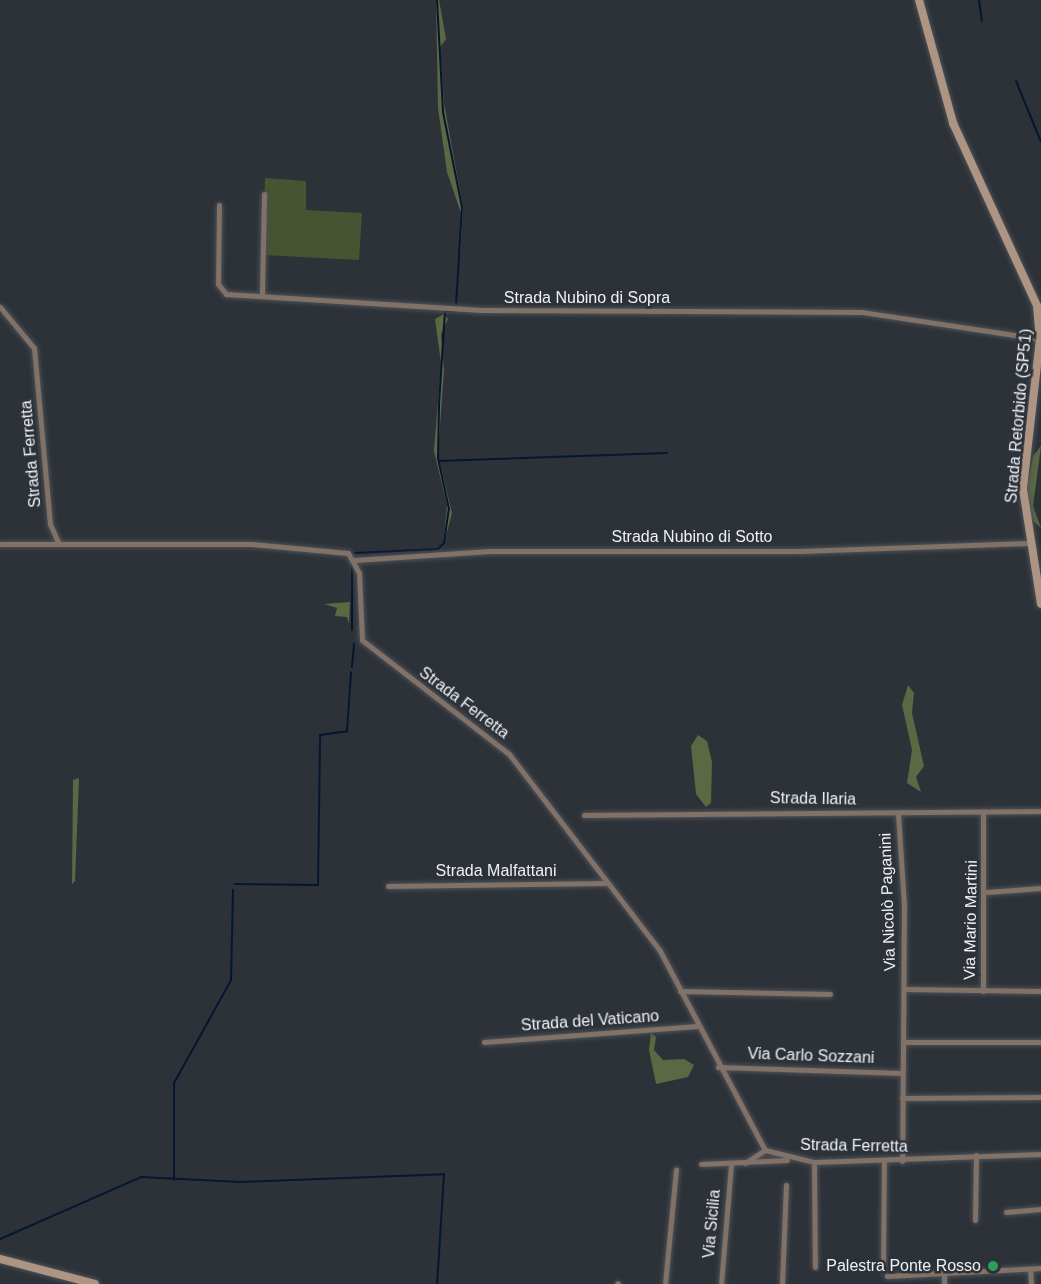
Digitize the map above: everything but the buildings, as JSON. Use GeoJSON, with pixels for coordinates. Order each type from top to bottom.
{"type":"FeatureCollection","features":[{"type":"Feature","properties":{"kind":"street","name":"Strada Retorbido (SP51)"},"geometry":{"type":"LineString","coordinates":[[919,0],[940,90],[1031,285],[1040,339],[1023,489],[1029,543],[1041,604]]}},
{"type":"Feature","properties":{"kind":"street"},"geometry":{"type":"LineString","coordinates":[[262,293],[264,194]]}},
{"type":"Feature","properties":{"kind":"street","name":"Strada Nubino di Sopra"},"geometry":{"type":"LineString","coordinates":[[219,205],[220,291],[472,310],[862,312],[1040,339]]}},
{"type":"Feature","properties":{"kind":"street","name":"Strada Ferretta"},"geometry":{"type":"LineString","coordinates":[[0,308],[34,348],[52,532],[58,542]]}},
{"type":"Feature","properties":{"kind":"street"},"geometry":{"type":"LineString","coordinates":[[43,543],[52,532]]}},
{"type":"Feature","properties":{"kind":"street"},"geometry":{"type":"LineString","coordinates":[[0,544],[58,542],[338,548],[355,560]]}},
{"type":"Feature","properties":{"kind":"street","name":"Strada Nubino di Sotto"},"geometry":{"type":"LineString","coordinates":[[355,560],[490,550],[800,551],[1029,543]]}},
{"type":"Feature","properties":{"kind":"street","name":"Strada Ferretta"},"geometry":{"type":"LineString","coordinates":[[355,560],[362,640],[493,739],[660,951],[718,1067],[765,1150],[791,1159],[814,1162],[885,1162],[976,1155],[1041,1154]]}},
{"type":"Feature","properties":{"kind":"street","name":"Strada Ilaria"},"geometry":{"type":"LineString","coordinates":[[584,815],[983,814],[1041,811]]}},
{"type":"Feature","properties":{"kind":"street","name":"Via Nicolò Paganini"},"geometry":{"type":"LineString","coordinates":[[898,814],[904,990],[902,1161]]}},
{"type":"Feature","properties":{"kind":"street","name":"Via Mario Martini"},"geometry":{"type":"LineString","coordinates":[[983,814],[987,892],[983,991]]}},
{"type":"Feature","properties":{"kind":"street","name":"Strada Malfattani"},"geometry":{"type":"LineString","coordinates":[[388,885],[605,883]]}},
{"type":"Feature","properties":{"kind":"street"},"geometry":{"type":"LineString","coordinates":[[987,892],[1041,888]]}},
{"type":"Feature","properties":{"kind":"street"},"geometry":{"type":"LineString","coordinates":[[904,990],[1041,991]]}},
{"type":"Feature","properties":{"kind":"street"},"geometry":{"type":"LineString","coordinates":[[680,991],[830,994]]}},
{"type":"Feature","properties":{"kind":"street","name":"Strada del Vaticano"},"geometry":{"type":"LineString","coordinates":[[484,1042],[697,1026]]}},
{"type":"Feature","properties":{"kind":"street"},"geometry":{"type":"LineString","coordinates":[[904,1042],[1041,1042]]}},
{"type":"Feature","properties":{"kind":"street","name":"Via Carlo Sozzani"},"geometry":{"type":"LineString","coordinates":[[718,1067],[902,1073]]}},
{"type":"Feature","properties":{"kind":"street"},"geometry":{"type":"LineString","coordinates":[[902,1098],[1041,1097]]}},
{"type":"Feature","properties":{"kind":"street","name":"Via Sicilia"},"geometry":{"type":"LineString","coordinates":[[744,1164],[765,1150]]}},
{"type":"Feature","properties":{"kind":"street"},"geometry":{"type":"LineString","coordinates":[[975,1220],[976,1155]]}},
{"type":"Feature","properties":{"kind":"street","name":"Via Sicilia"},"geometry":{"type":"LineString","coordinates":[[701,1164],[731,1166],[791,1159]]}},
{"type":"Feature","properties":{"kind":"street"},"geometry":{"type":"LineString","coordinates":[[814,1162],[815,1267]]}},
{"type":"Feature","properties":{"kind":"street"},"geometry":{"type":"LineString","coordinates":[[883,1270],[885,1162]]}},
{"type":"Feature","properties":{"kind":"street","name":"Via Sicilia"},"geometry":{"type":"LineString","coordinates":[[721,1284],[731,1166]]}},
{"type":"Feature","properties":{"kind":"street"},"geometry":{"type":"LineString","coordinates":[[665,1284],[676,1170]]}},
{"type":"Feature","properties":{"kind":"street"},"geometry":{"type":"LineString","coordinates":[[782,1284],[786,1185]]}},
{"type":"Feature","properties":{"kind":"street"},"geometry":{"type":"LineString","coordinates":[[1006,1212],[1041,1209]]}},
{"type":"Feature","properties":{"kind":"street"},"geometry":{"type":"LineString","coordinates":[[0,1259],[95,1284]]}},
{"type":"Feature","properties":{"kind":"street"},"geometry":{"type":"LineString","coordinates":[[887,1276],[944,1275],[1041,1268]]}},
{"type":"Feature","properties":{"kind":"street"},"geometry":{"type":"LineString","coordinates":[[1030,1269],[1031,1284]]}},
{"type":"Feature","properties":{"kind":"street"},"geometry":{"type":"LineString","coordinates":[[944,1275],[944,1284]]}},
{"type":"Feature","properties":{"kind":"green space"},"geometry":{"type":"Polygon","coordinates":[[[436,0],[439,0],[446,39],[440,47],[444,103],[463,208],[460,258],[461,213],[447,172],[438,108],[436,0]]]}},
{"type":"Feature","properties":{"kind":"green space"},"geometry":{"type":"Polygon","coordinates":[[[265,178],[306,181],[306,210],[362,213],[359,260],[263,255],[265,178]]]}},
{"type":"Feature","properties":{"kind":"green space"},"geometry":{"type":"Polygon","coordinates":[[[444,314],[448,319],[441,334],[444,370],[438,455],[452,513],[443,547],[447,505],[434,451],[441,363],[435,319],[444,314]]]}},
{"type":"Feature","properties":{"kind":"green space"},"geometry":{"type":"Polygon","coordinates":[[[1041,446],[1033,506],[1041,528],[1030,518],[1027,487],[1033,456],[1041,446]]]}},
{"type":"Feature","properties":{"kind":"green space"},"geometry":{"type":"Polygon","coordinates":[[[350,602],[349,624],[347,617],[335,616],[337,608],[324,604],[350,602]]]}},
{"type":"Feature","properties":{"kind":"green space"},"geometry":{"type":"Polygon","coordinates":[[[908,685],[914,693],[912,713],[924,766],[916,777],[921,792],[907,783],[912,750],[902,705],[908,685]]]}},
{"type":"Feature","properties":{"kind":"green space"},"geometry":{"type":"Polygon","coordinates":[[[698,735],[707,741],[712,762],[711,803],[706,807],[696,794],[691,746],[698,735]]]}},
{"type":"Feature","properties":{"kind":"green space"},"geometry":{"type":"Polygon","coordinates":[[[79,778],[75,881],[72,884],[73,780],[79,778]]]}},
{"type":"Feature","properties":{"kind":"green space"},"geometry":{"type":"Polygon","coordinates":[[[651,1033],[656,1037],[654,1050],[663,1060],[684,1059],[694,1065],[688,1077],[656,1084],[649,1050],[651,1033]]]}},
{"type":"Feature","properties":{"kind":"waterway"},"geometry":{"type":"LineString","coordinates":[[437,0],[443,112],[462,207],[456,305]]}},
{"type":"Feature","properties":{"kind":"waterway"},"geometry":{"type":"LineString","coordinates":[[979,0],[982,21]]}},
{"type":"Feature","properties":{"kind":"waterway"},"geometry":{"type":"LineString","coordinates":[[1016,81],[1041,142]]}},
{"type":"Feature","properties":{"kind":"waterway"},"geometry":{"type":"LineString","coordinates":[[355,553],[438,549],[444,543],[449,509],[438,458],[439,404],[445,311],[456,311]]}},
{"type":"Feature","properties":{"kind":"waterway"},"geometry":{"type":"LineString","coordinates":[[439,461],[667,453]]}},
{"type":"Feature","properties":{"kind":"waterway"},"geometry":{"type":"LineString","coordinates":[[352,563],[352,630]]}},
{"type":"Feature","properties":{"kind":"waterway"},"geometry":{"type":"LineString","coordinates":[[352,667],[354,644]]}},
{"type":"Feature","properties":{"kind":"waterway"},"geometry":{"type":"LineString","coordinates":[[235,884],[318,885],[320,735],[347,731],[351,672]]}},
{"type":"Feature","properties":{"kind":"waterway"},"geometry":{"type":"LineString","coordinates":[[174,1180],[174,1083],[231,980],[233,890]]}},
{"type":"Feature","properties":{"kind":"waterway"},"geometry":{"type":"LineString","coordinates":[[0,1239],[141,1177],[240,1182],[444,1174],[437,1284]]}},
{"type":"Feature","properties":{"kind":"place","name":"Palestra Ponte Rosso"},"geometry":{"type":"Point","coordinates":[993,1266]}}]}
